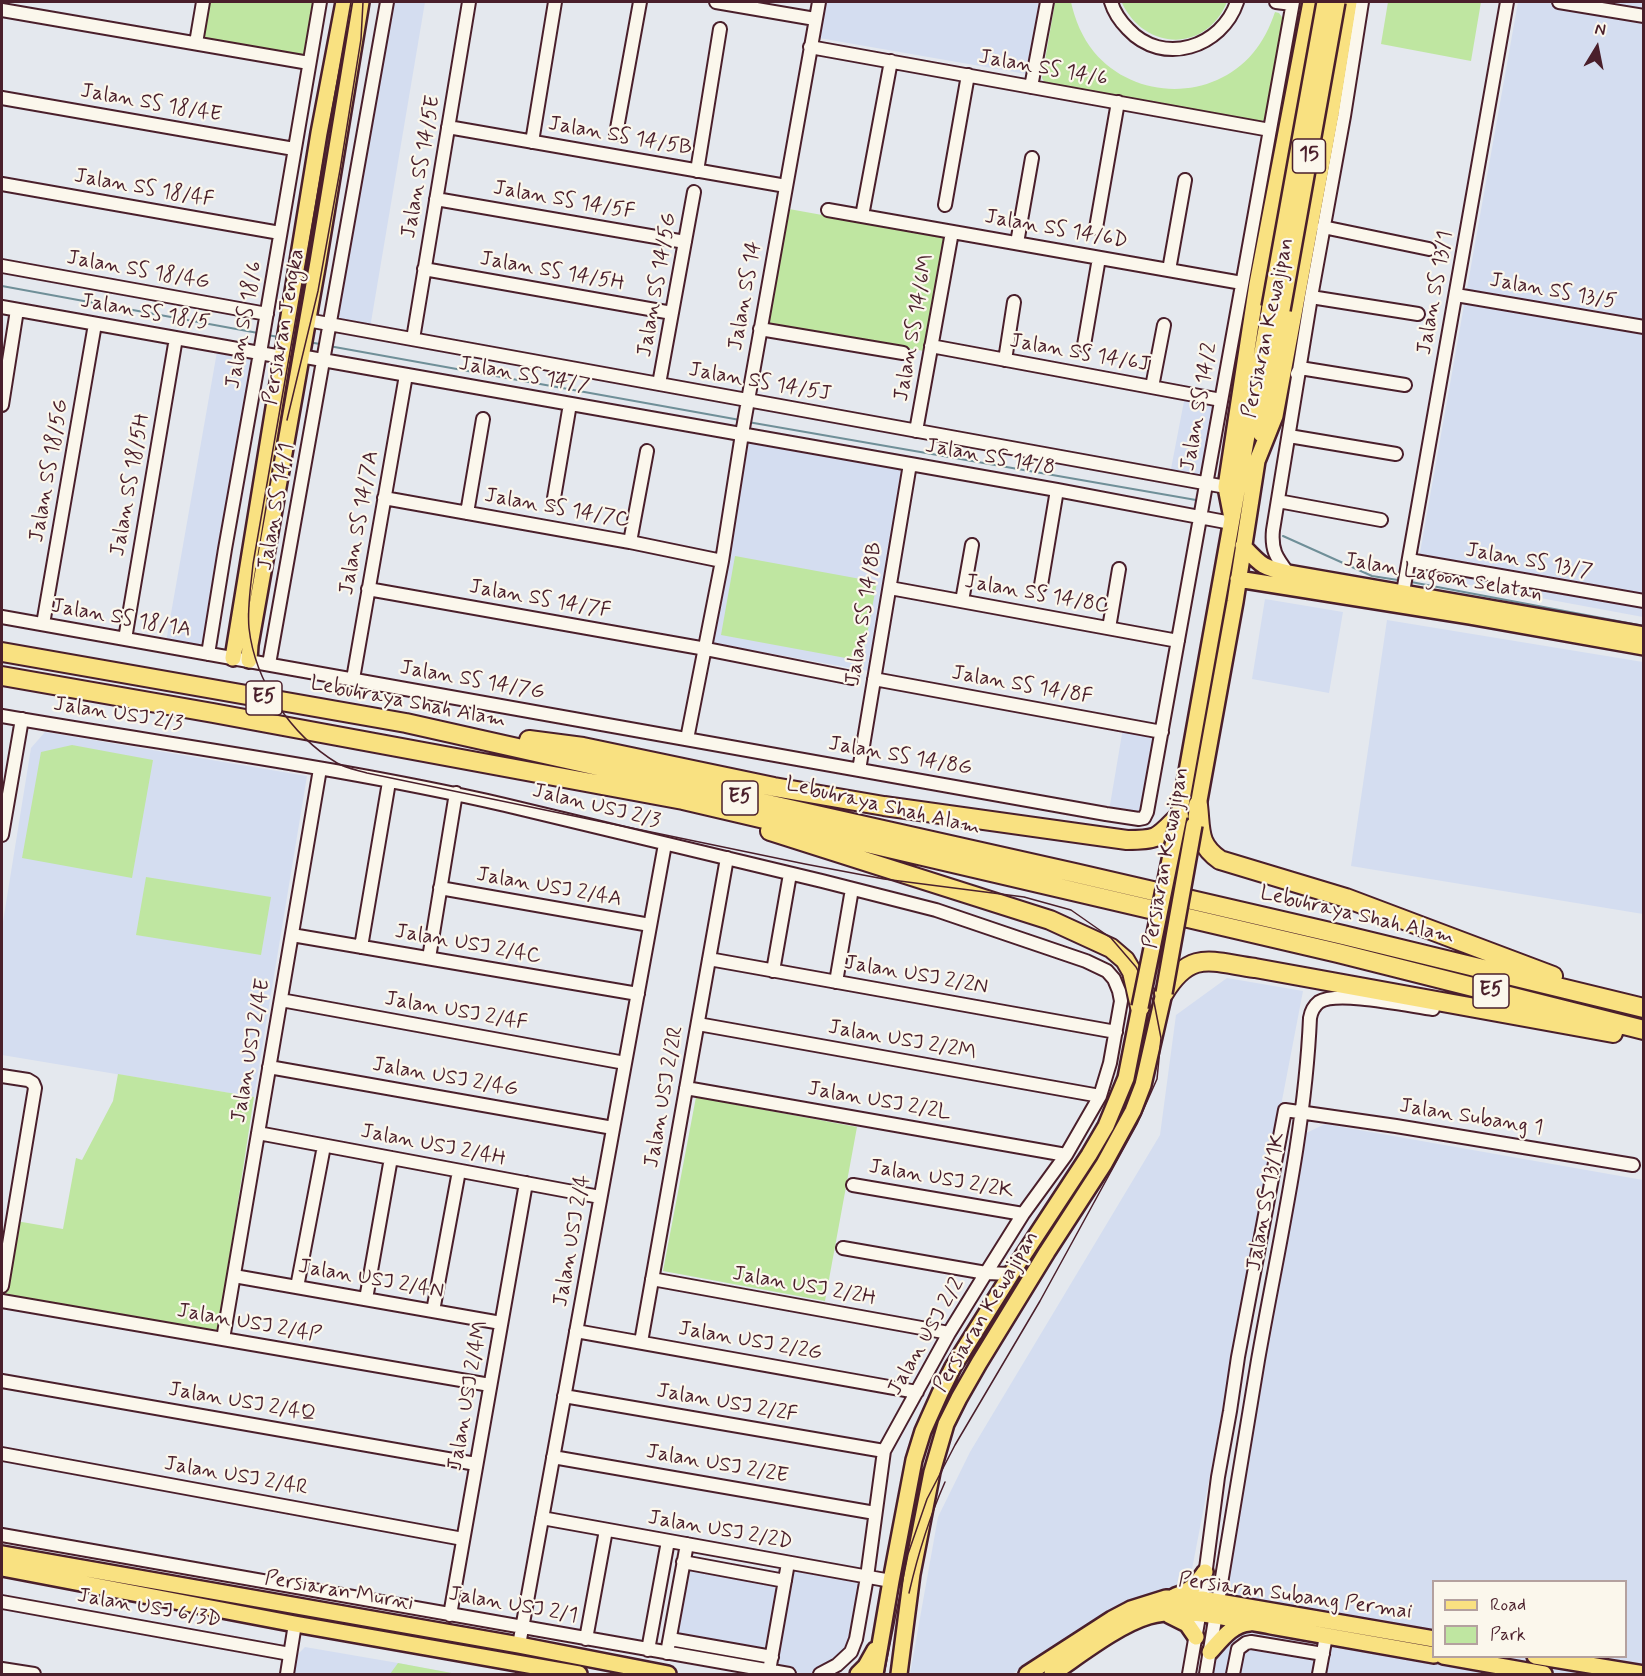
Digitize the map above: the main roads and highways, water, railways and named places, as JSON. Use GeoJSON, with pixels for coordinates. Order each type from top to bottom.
{"type":"FeatureCollection","features":[{"type":"Feature","properties":{"kind":"highway"},"geometry":{"type":"LineString","coordinates":[[2,646],[123,674]]}},
{"type":"Feature","properties":{"kind":"highway","name":"Lebuhraya Shah Alam"},"geometry":{"type":"LineString","coordinates":[[2,652],[406,723],[1075,873],[1644,1006]]}},
{"type":"Feature","properties":{"kind":"highway","name":"Lebuhraya Shah Alam"},"geometry":{"type":"LineString","coordinates":[[2,676],[683,800],[1338,953],[1644,1029]]}},
{"type":"Feature","properties":{"kind":"highway"},"geometry":{"type":"LineString","coordinates":[[2,684],[116,697]]}},
{"type":"Feature","properties":{"kind":"highway"},"geometry":{"type":"LineString","coordinates":[[406,723],[583,747],[774,787],[885,807],[1127,840],[1150,840],[1187,820]]}},
{"type":"Feature","properties":{"kind":"highway"},"geometry":{"type":"LineString","coordinates":[[683,800],[728,817],[1050,920],[1112,948],[1125,960],[1132,972],[1140,1007]]}},
{"type":"Feature","properties":{"kind":"highway"},"geometry":{"type":"LineString","coordinates":[[1198,805],[1203,842],[1211,854],[1220,860],[1346,898],[1540,971],[1644,1006]]}},
{"type":"Feature","properties":{"kind":"highway"},"geometry":{"type":"LineString","coordinates":[[1164,993],[1183,968],[1195,962],[1207,961],[1619,1035],[1644,1035]]}},
{"type":"Feature","properties":{"kind":"main road","name":"Persiaran Jengka"},"geometry":{"type":"LineString","coordinates":[[249,660],[243,643],[282,357],[319,133],[344,2]]}},
{"type":"Feature","properties":{"kind":"main road","name":"Persiaran Jengka"},"geometry":{"type":"LineString","coordinates":[[233,658],[243,643],[302,346],[362,2]]}},
{"type":"Feature","properties":{"kind":"main road","name":"Persiaran Kewajipan"},"geometry":{"type":"LineString","coordinates":[[901,1670],[914,1563],[932,1472],[946,1424],[979,1363],[1104,1164],[1134,1111],[1143,1085],[1164,993],[1187,820],[1232,520],[1226,487],[1257,284],[1311,2]]}},
{"type":"Feature","properties":{"kind":"main road","name":"15"},"geometry":{"type":"LineString","coordinates":[[1276,308],[1325,2]]}},
{"type":"Feature","properties":{"kind":"main road","name":"15"},"geometry":{"type":"LineString","coordinates":[[1276,308],[1337,2]]}},
{"type":"Feature","properties":{"kind":"main road","name":"Persiaran Kewajipan"},"geometry":{"type":"LineString","coordinates":[[875,1674],[914,1460],[923,1431],[953,1367],[1106,1126],[1126,1078],[1140,1007],[1187,820],[1198,805],[1257,461],[1275,416],[1349,2]]}},
{"type":"Feature","properties":{"kind":"main road"},"geometry":{"type":"LineString","coordinates":[[1306,27],[1317,17],[1327,16],[1336,22],[1339,31],[1338,70]]}},
{"type":"Feature","properties":{"kind":"main road"},"geometry":{"type":"LineString","coordinates":[[1257,461],[1276,308]]}},
{"type":"Feature","properties":{"kind":"main road"},"geometry":{"type":"LineString","coordinates":[[1232,520],[1276,308]]}},
{"type":"Feature","properties":{"kind":"main road","name":"Jalan Lagoon Selatan"},"geometry":{"type":"LineString","coordinates":[[1243,546],[1266,568],[1288,573],[1644,635]]}},
{"type":"Feature","properties":{"kind":"main road","name":"Jalan Lagoon Selatan"},"geometry":{"type":"LineString","coordinates":[[1238,579],[1470,616],[1644,647]]}},
{"type":"Feature","properties":{"kind":"main road","name":"Persiaran Murni"},"geometry":{"type":"LineString","coordinates":[[2,1554],[519,1645],[668,1674]]}},
{"type":"Feature","properties":{"kind":"main road","name":"Persiaran Murni"},"geometry":{"type":"LineString","coordinates":[[6,1570],[579,1674]]}},
{"type":"Feature","properties":{"kind":"main road"},"geometry":{"type":"LineString","coordinates":[[1196,1636],[1187,1624],[1173,1616],[1165,1606],[1196,1586],[1205,1572]]}},
{"type":"Feature","properties":{"kind":"main road","name":"Persiaran Subang Permai"},"geometry":{"type":"LineString","coordinates":[[1052,1674],[1125,1626],[1165,1606]]}},
{"type":"Feature","properties":{"kind":"main road","name":"Persiaran Subang Permai"},"geometry":{"type":"LineString","coordinates":[[1027,1674],[1131,1609],[1165,1606],[1201,1607],[1432,1639]]}},
{"type":"Feature","properties":{"kind":"main road","name":"Persiaran Subang Permai"},"geometry":{"type":"LineString","coordinates":[[1217,1610],[1253,1623],[1432,1655]]}},
{"type":"Feature","properties":{"kind":"main road"},"geometry":{"type":"LineString","coordinates":[[1210,1652],[1236,1627],[1244,1623],[1253,1623]]}},
{"type":"Feature","properties":{"kind":"main road"},"geometry":{"type":"LineString","coordinates":[[858,1674],[870,1660],[882,1637]]}},
{"type":"Feature","properties":{"kind":"main road"},"geometry":{"type":"LineString","coordinates":[[519,1645],[517,1651],[519,1655],[550,1669]]}},
{"type":"Feature","properties":{"kind":"main road"},"geometry":{"type":"LineString","coordinates":[[1454,1658],[1544,1674]]}},
{"type":"Feature","properties":{"kind":"main road"},"geometry":{"type":"LineString","coordinates":[[1547,1658],[1644,1674]]}},
{"type":"Feature","properties":{"kind":"waterway"},"geometry":{"type":"LineString","coordinates":[[2,286],[258,333]]}},
{"type":"Feature","properties":{"kind":"waterway"},"geometry":{"type":"LineString","coordinates":[[267,335],[279,337]]}},
{"type":"Feature","properties":{"kind":"waterway"},"geometry":{"type":"LineString","coordinates":[[308,342],[320,344]]}},
{"type":"Feature","properties":{"kind":"waterway"},"geometry":{"type":"LineString","coordinates":[[329,346],[740,420]]}},
{"type":"Feature","properties":{"kind":"waterway"},"geometry":{"type":"LineString","coordinates":[[748,422],[1196,500]]}},
{"type":"Feature","properties":{"kind":"waterway"},"geometry":{"type":"LineString","coordinates":[[1283,536],[1372,576],[1398,580]]}},
{"type":"Feature","properties":{"kind":"waterway"},"geometry":{"type":"LineString","coordinates":[[1411,582],[1644,626]]}},
{"type":"Feature","properties":{"kind":"tram line"},"geometry":{"type":"LineString","coordinates":[[351,2],[249,596],[249,628],[259,668],[267,687],[291,722],[305,738],[337,763],[367,773],[805,864],[884,879],[1024,897],[1071,910],[1111,938],[1136,967],[1154,1002],[1161,1038],[1157,1079],[1137,1124],[1040,1301],[955,1445],[927,1499],[908,1554],[884,1674]]}},
{"type":"Feature","properties":{"kind":"tram line"},"geometry":{"type":"LineString","coordinates":[[287,420],[318,291],[361,39],[363,2]]}},
{"type":"Feature","properties":{"kind":"tram line"},"geometry":{"type":"LineString","coordinates":[[909,1593],[924,1536],[945,1482]]}}]}
